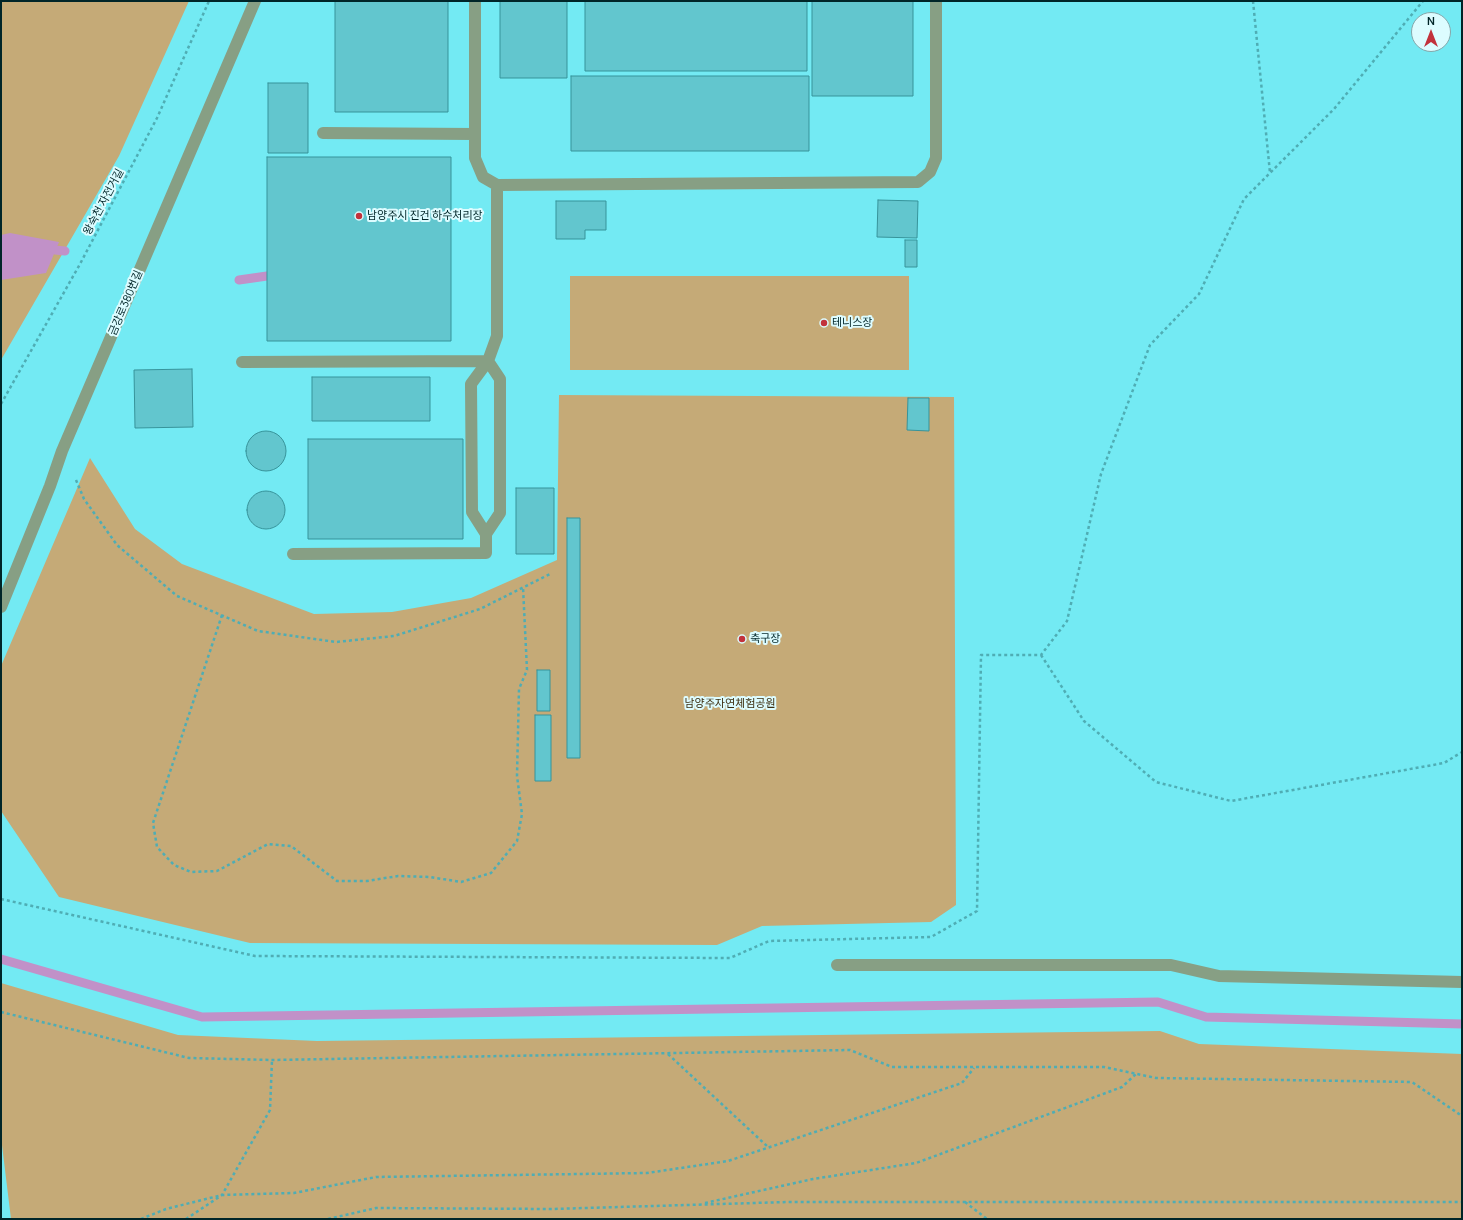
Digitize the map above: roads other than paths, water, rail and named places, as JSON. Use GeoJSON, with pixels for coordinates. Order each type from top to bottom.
{"type":"FeatureCollection","features":[{"type":"Feature","properties":{"kind":"street","name":"금강로380번길"},"geometry":{"type":"LineString","coordinates":[[1,607],[50,486],[62,451],[255,1]]}},
{"type":"Feature","properties":{"kind":"street"},"geometry":{"type":"LineString","coordinates":[[475,1],[475,158],[482,177],[497,185],[918,182],[930,172],[936,158],[936,1]]}},
{"type":"Feature","properties":{"kind":"street"},"geometry":{"type":"LineString","coordinates":[[323,133],[475,134]]}},
{"type":"Feature","properties":{"kind":"street"},"geometry":{"type":"LineString","coordinates":[[293,554],[486,553],[486,534],[472,512],[471,384],[488,362],[497,336],[497,185]]}},
{"type":"Feature","properties":{"kind":"street"},"geometry":{"type":"LineString","coordinates":[[242,362],[488,362]]}},
{"type":"Feature","properties":{"kind":"street"},"geometry":{"type":"LineString","coordinates":[[486,534],[500,513],[500,379],[488,362]]}},
{"type":"Feature","properties":{"kind":"street"},"geometry":{"type":"LineString","coordinates":[[836,966],[1171,966],[1219,976],[1462,982]]}},
{"type":"Feature","properties":{"kind":"waterway"},"geometry":{"type":"LineString","coordinates":[[55,250],[65,251]]}},
{"type":"Feature","properties":{"kind":"waterway"},"geometry":{"type":"LineString","coordinates":[[239,280],[267,276]]}},
{"type":"Feature","properties":{"kind":"waterway"},"geometry":{"type":"LineString","coordinates":[[1,959],[202,1017],[1158,1002],[1206,1017],[1462,1024]]}},
{"type":"Feature","properties":{"kind":"place","name":"남양주시 진건 하수처리장"},"geometry":{"type":"Point","coordinates":[359,216]}},
{"type":"Feature","properties":{"kind":"place","name":"테니스장"},"geometry":{"type":"Point","coordinates":[824,323]}},
{"type":"Feature","properties":{"kind":"place","name":"축구장"},"geometry":{"type":"Point","coordinates":[742,639]}},
{"type":"Feature","properties":{"kind":"park label","name":"남양주자연체험공원"},"geometry":{"type":"Point","coordinates":[730,704]}}]}
